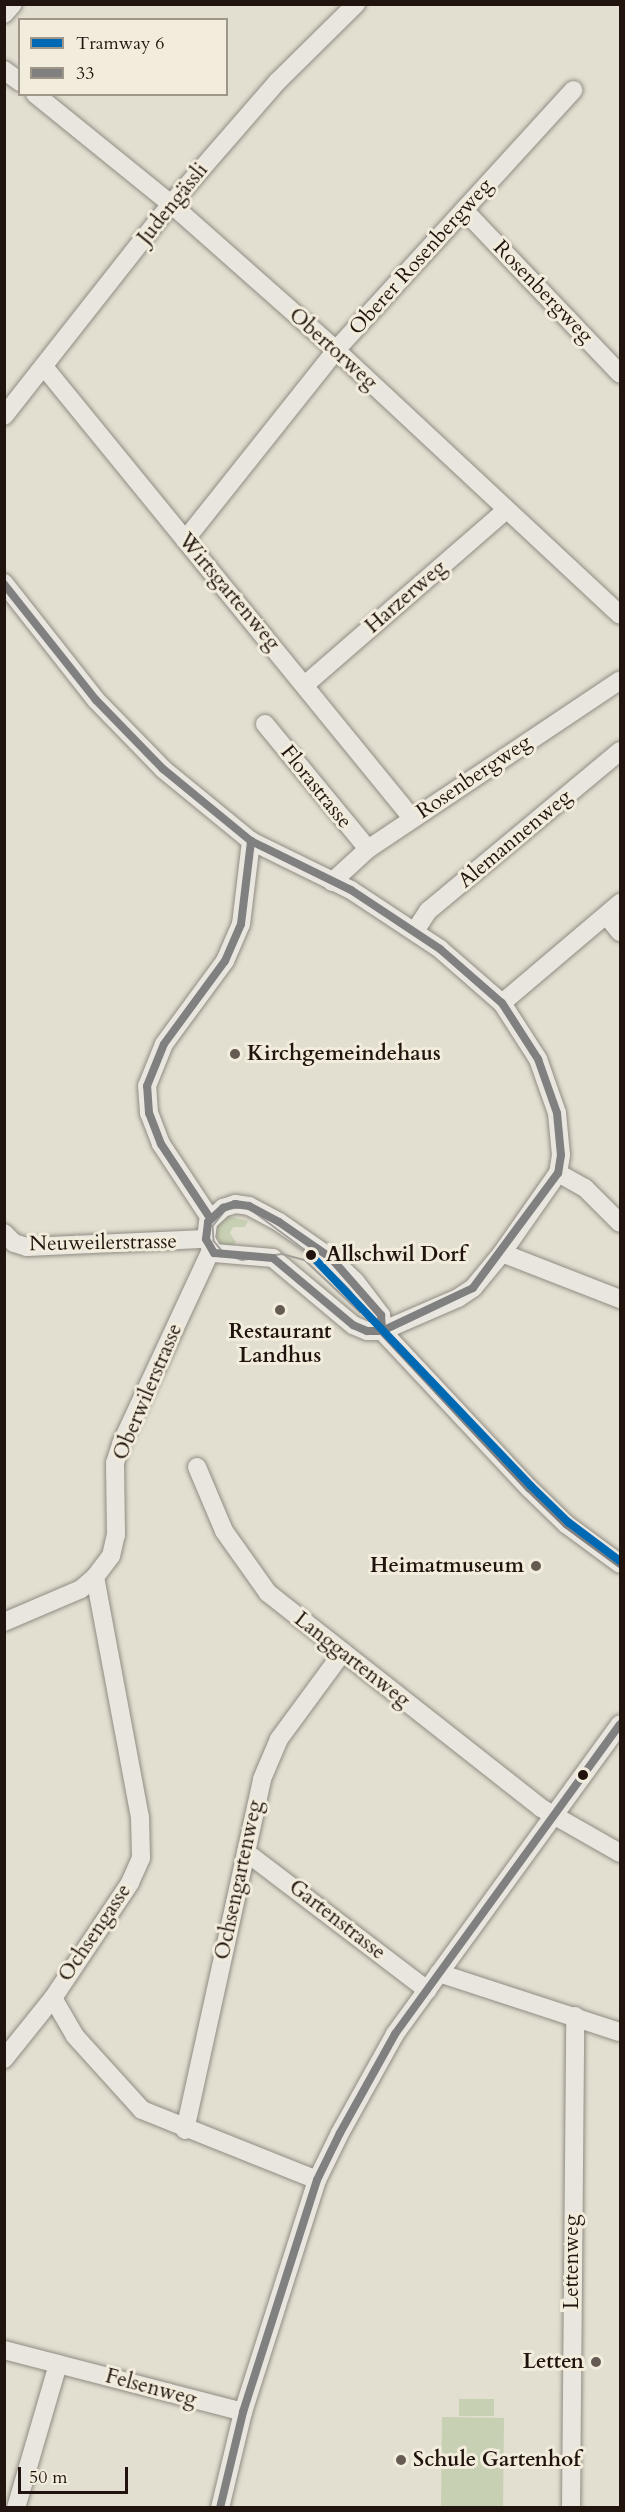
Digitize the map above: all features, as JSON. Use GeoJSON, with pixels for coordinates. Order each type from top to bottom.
{"type":"FeatureCollection","features":[{"type":"Feature","properties":{"kind":"street"},"geometry":{"type":"LineString","coordinates":[[4,14],[13,4]]}},
{"type":"Feature","properties":{"kind":"street","name":"Judengässli"},"geometry":{"type":"LineString","coordinates":[[4,416],[45,368],[171,204],[278,81],[356,4]]}},
{"type":"Feature","properties":{"kind":"street"},"geometry":{"type":"LineString","coordinates":[[4,70],[18,80]]}},
{"type":"Feature","properties":{"kind":"street","name":"Oberer Rosenbergweg"},"geometry":{"type":"LineString","coordinates":[[185,540],[336,350],[573,90]]}},
{"type":"Feature","properties":{"kind":"street","name":"Obertorweg"},"geometry":{"type":"LineString","coordinates":[[36,96],[171,204],[336,350],[621,615]]}},
{"type":"Feature","properties":{"kind":"street","name":"Rosenbergweg"},"geometry":{"type":"LineString","coordinates":[[464,210],[621,374]]}},
{"type":"Feature","properties":{"kind":"street","name":"Wirtsgartenweg"},"geometry":{"type":"LineString","coordinates":[[45,368],[306,684],[412,818]]}},
{"type":"Feature","properties":{"kind":"street","name":"Harzerweg"},"geometry":{"type":"LineString","coordinates":[[306,684],[506,510]]}},
{"type":"Feature","properties":{"kind":"street"},"geometry":{"type":"LineString","coordinates":[[4,583],[96,700],[135,742],[250,841],[332,882],[415,931],[502,1003],[538,1059],[552,1096],[560,1137],[558,1173],[502,1253],[473,1288],[458,1298],[382,1331]]}},
{"type":"Feature","properties":{"kind":"street","name":"Rosenbergweg"},"geometry":{"type":"LineString","coordinates":[[332,882],[368,849],[412,818],[621,680]]}},
{"type":"Feature","properties":{"kind":"street","name":"Florastrasse"},"geometry":{"type":"LineString","coordinates":[[265,724],[368,849]]}},
{"type":"Feature","properties":{"kind":"street","name":"Alemannenweg"},"geometry":{"type":"LineString","coordinates":[[415,931],[428,911],[621,751]]}},
{"type":"Feature","properties":{"kind":"street"},"geometry":{"type":"LineString","coordinates":[[250,841],[241,924],[225,961],[164,1044],[147,1086],[149,1113],[160,1144],[210,1218],[223,1208],[249,1206],[303,1237],[342,1267],[366,1294],[381,1316],[382,1331],[529,1488],[566,1524],[621,1564]]}},
{"type":"Feature","properties":{"kind":"street"},"geometry":{"type":"LineString","coordinates":[[502,1003],[614,910],[621,932]]}},
{"type":"Feature","properties":{"kind":"street"},"geometry":{"type":"LineString","coordinates":[[558,1173],[585,1188],[621,1223]]}},
{"type":"Feature","properties":{"kind":"street","name":"Oberwilerstrasse"},"geometry":{"type":"LineString","coordinates":[[4,1622],[81,1588],[95,1577],[111,1556],[116,1535],[115,1463],[209,1245],[210,1218]]}},
{"type":"Feature","properties":{"kind":"street","name":"Neuweilerstrasse"},"geometry":{"type":"LineString","coordinates":[[8,1241],[27,1248],[209,1245],[229,1256],[273,1258],[353,1325],[382,1331]]}},
{"type":"Feature","properties":{"kind":"street"},"geometry":{"type":"LineString","coordinates":[[502,1253],[621,1299]]}},
{"type":"Feature","properties":{"kind":"street","name":"Langgartenweg"},"geometry":{"type":"LineString","coordinates":[[197,1467],[224,1532],[250,1571],[276,1600],[553,1816],[621,1853]]}},
{"type":"Feature","properties":{"kind":"street","name":"Ochsengasse"},"geometry":{"type":"LineString","coordinates":[[95,1577],[140,1817],[141,1858],[130,1883],[53,1998],[75,2036],[142,2110],[185,2130],[316,2180]]}},
{"type":"Feature","properties":{"kind":"street","name":"Ochsengartenweg"},"geometry":{"type":"LineString","coordinates":[[185,2130],[246,1851],[251,1815],[270,1758],[343,1652]]}},
{"type":"Feature","properties":{"kind":"street"},"geometry":{"type":"LineString","coordinates":[[220,2508],[243,2412],[316,2180],[396,2034],[621,1724]]}},
{"type":"Feature","properties":{"kind":"street","name":"Gartenstrasse"},"geometry":{"type":"LineString","coordinates":[[246,1851],[427,1990]]}},
{"type":"Feature","properties":{"kind":"street"},"geometry":{"type":"LineString","coordinates":[[439,1973],[621,2032]]}},
{"type":"Feature","properties":{"kind":"street"},"geometry":{"type":"LineString","coordinates":[[4,2059],[53,1998]]}},
{"type":"Feature","properties":{"kind":"street","name":"Lettenweg"},"geometry":{"type":"LineString","coordinates":[[571,2508],[575,2016]]}},
{"type":"Feature","properties":{"kind":"street","name":"Felsenweg"},"geometry":{"type":"LineString","coordinates":[[4,2350],[243,2412]]}},
{"type":"Feature","properties":{"kind":"street"},"geometry":{"type":"LineString","coordinates":[[16,2508],[58,2364]]}},
{"type":"Feature","properties":{"kind":"green space"},"geometry":{"type":"Polygon","coordinates":[[[228,1216],[248,1221],[245,1227],[233,1227],[230,1233],[236,1242],[231,1249],[222,1245],[216,1234],[219,1223],[228,1216]]]}},
{"type":"Feature","properties":{"kind":"green space"},"geometry":{"type":"Polygon","coordinates":[[[459,2399],[494,2399],[494,2416],[459,2416],[459,2399]]]}},
{"type":"Feature","properties":{"kind":"green space"},"geometry":{"type":"Polygon","coordinates":[[[442,2417],[504,2418],[503,2507],[441,2506],[442,2417]]]}},
{"type":"Feature","properties":{"kind":"tram line"},"geometry":{"type":"LineString","coordinates":[[311,1255],[248,1208],[227,1209],[213,1226],[214,1241],[225,1254],[242,1260],[282,1254],[305,1260],[360,1312]]}},
{"type":"Feature","properties":{"kind":"tram line","name":"6"},"geometry":{"type":"LineString","coordinates":[[311,1255],[531,1486],[568,1522],[620,1561]]}},
{"type":"Feature","properties":{"kind":"transit line","name":"33"},"geometry":{"type":"LineString","coordinates":[[4,584],[96,700],[163,769],[251,841],[351,890],[440,949],[502,1003],[538,1059],[557,1113],[561,1155],[558,1173],[473,1288],[382,1331]]}},
{"type":"Feature","properties":{"kind":"transit line","name":"33"},"geometry":{"type":"LineString","coordinates":[[210,1218],[161,1144],[149,1113],[147,1086],[164,1044],[225,961],[241,924],[251,841]]}},
{"type":"Feature","properties":{"kind":"transit line","name":"33"},"geometry":{"type":"LineString","coordinates":[[235,1204],[249,1206],[279,1222],[331,1258],[381,1315],[382,1331],[367,1331],[353,1325],[273,1258],[214,1253],[206,1239],[208,1222],[223,1208],[235,1204]]}},
{"type":"Feature","properties":{"kind":"transit line","name":"33"},"geometry":{"type":"LineString","coordinates":[[382,1331],[529,1488],[566,1524],[620,1564]]}},
{"type":"Feature","properties":{"kind":"transit line","name":"33"},"geometry":{"type":"LineString","coordinates":[[220,2508],[243,2412],[317,2180],[340,2133],[395,2034],[620,1724]]}},
{"type":"Feature","properties":{"kind":"place","name":"Kirchgemeindehaus"},"geometry":{"type":"Point","coordinates":[235,1054]}},
{"type":"Feature","properties":{"kind":"place","name":"Allschwil Dorf"},"geometry":{"type":"Point","coordinates":[311,1255]}},
{"type":"Feature","properties":{"kind":"place","name":"Restaurant Landhus"},"geometry":{"type":"Point","coordinates":[280,1310]}},
{"type":"Feature","properties":{"kind":"place","name":"Heimatmuseum"},"geometry":{"type":"Point","coordinates":[536,1566]}},
{"type":"Feature","properties":{"kind":"place","name":"Letten"},"geometry":{"type":"Point","coordinates":[596,2362]}},
{"type":"Feature","properties":{"kind":"place","name":"Schule Gartenhof"},"geometry":{"type":"Point","coordinates":[401,2460]}}]}
